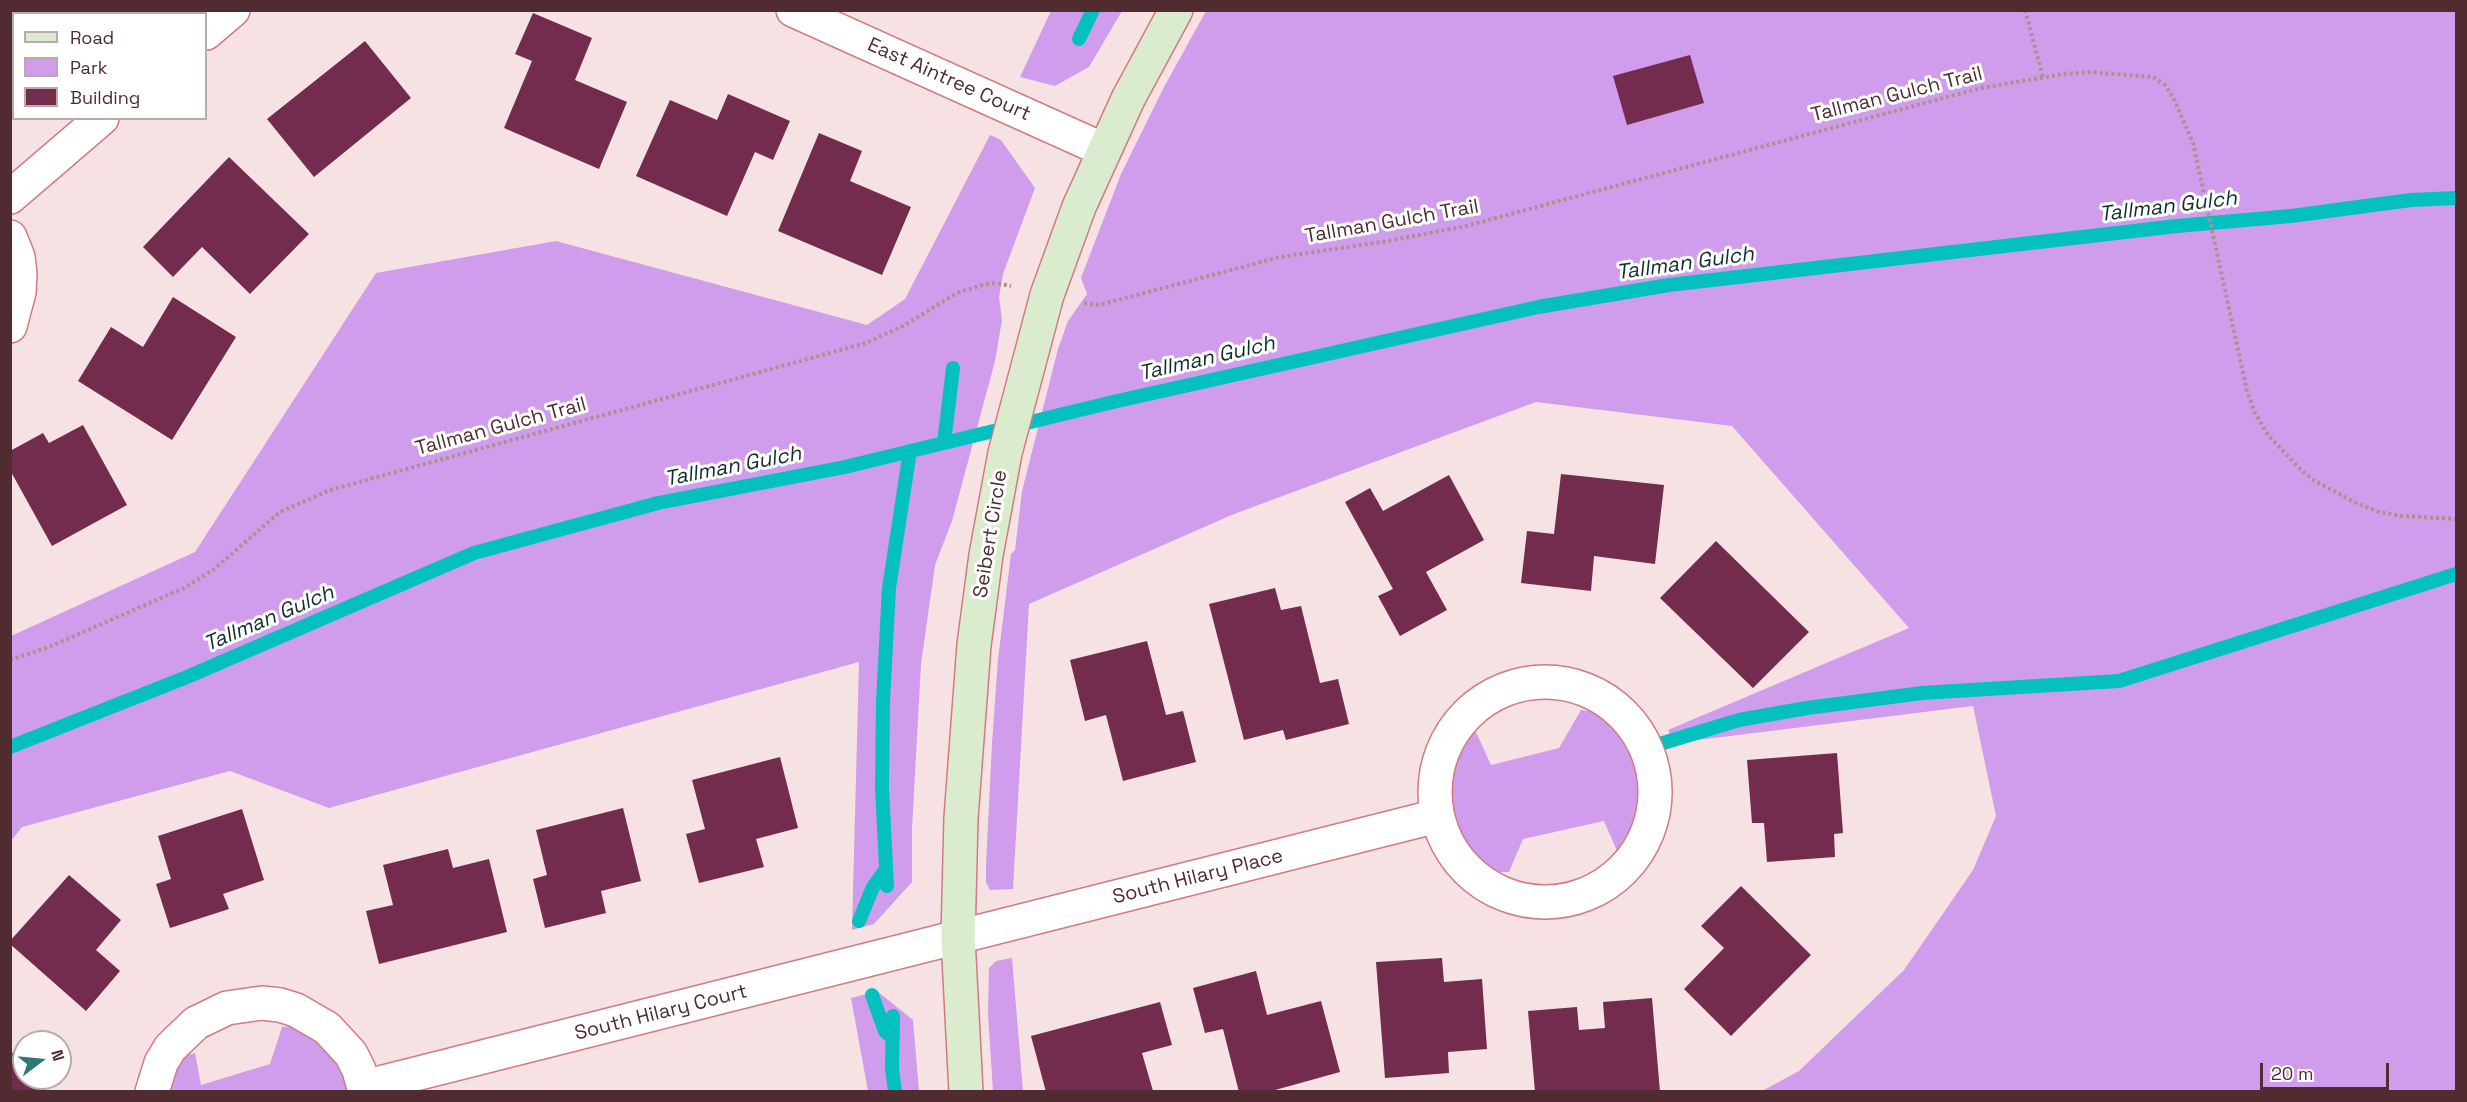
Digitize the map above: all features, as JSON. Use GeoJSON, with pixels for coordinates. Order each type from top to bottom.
{"type":"FeatureCollection","features":[{"type":"Feature","properties":{"kind":"street"},"geometry":{"type":"LineString","coordinates":[[207,32],[233,10]]}},
{"type":"Feature","properties":{"kind":"street","name":"East Aintree Court"},"geometry":{"type":"LineString","coordinates":[[793,10],[1104,150]]}},
{"type":"Feature","properties":{"kind":"street","name":"Seibert Circle"},"geometry":{"type":"LineString","coordinates":[[966,1092],[958,938],[961,818],[969,694],[986,555],[996,497],[1030,354],[1058,263],[1104,150],[1176,10]]}},
{"type":"Feature","properties":{"kind":"street"},"geometry":{"type":"LineString","coordinates":[[10,197],[100,120]]}},
{"type":"Feature","properties":{"kind":"street"},"geometry":{"type":"LineString","coordinates":[[10,237],[18,257],[20,292],[10,326]]}},
{"type":"Feature","properties":{"kind":"street"},"geometry":{"type":"LineString","coordinates":[[1565,682],[1605,699],[1622,712],[1636,729],[1653,769],[1655,791],[1653,813],[1642,844],[1633,859],[1609,882],[1595,890],[1563,901],[1546,903],[1514,898],[1484,884],[1470,873],[1449,847],[1437,816],[1434,795],[1436,772],[1442,752],[1452,732],[1465,715],[1481,701],[1500,690],[1522,683],[1565,682]]}},
{"type":"Feature","properties":{"kind":"street","name":"South Hilary Place"},"geometry":{"type":"LineString","coordinates":[[958,938],[1437,816]]}},
{"type":"Feature","properties":{"kind":"street","name":"South Hilary Court"},"geometry":{"type":"LineString","coordinates":[[152,1092],[161,1063],[170,1048],[196,1023],[227,1008],[262,1004],[280,1005],[296,1010],[327,1028],[351,1054],[365,1089],[958,938]]}},
{"type":"Feature","properties":{"kind":"path"},"geometry":{"type":"LineString","coordinates":[[2025,10],[2043,77]]}},
{"type":"Feature","properties":{"kind":"path","name":"Tallman Gulch Trail"},"geometry":{"type":"LineString","coordinates":[[1081,302],[1099,305],[1280,257],[1388,242],[1467,226],[1917,103],[1981,88],[2043,77],[2090,72],[2153,77],[2165,85],[2174,98],[2193,143],[2247,391],[2255,413],[2268,435],[2301,470],[2329,490],[2379,512],[2420,518],[2457,519]]}},
{"type":"Feature","properties":{"kind":"path","name":"Tallman Gulch Trail"},"geometry":{"type":"LineString","coordinates":[[10,660],[49,647],[184,588],[213,570],[280,512],[330,490],[866,343],[903,326],[957,293],[982,285],[1006,284],[1014,287]]}},
{"type":"Feature","properties":{"kind":"green space"},"geometry":{"type":"Polygon","coordinates":[[[144,11],[146,12],[77,12],[144,11]]]}},
{"type":"Feature","properties":{"kind":"green space"},"geometry":{"type":"Polygon","coordinates":[[[1051,11],[1122,11],[1089,67],[1055,86],[1020,77],[1051,11]]]}},
{"type":"Feature","properties":{"kind":"green space"},"geometry":{"type":"Polygon","coordinates":[[[1206,11],[2456,11],[2456,1091],[1762,1091],[1799,1071],[1904,970],[1973,870],[1996,816],[1973,706],[1673,743],[1668,730],[1909,628],[1732,426],[1536,402],[1234,514],[1029,604],[1013,889],[990,890],[986,882],[986,865],[998,659],[1011,554],[1015,550],[1022,491],[1058,349],[1068,321],[1087,294],[1081,278],[1121,174],[1164,87],[1206,11]]]}},
{"type":"Feature","properties":{"kind":"green space"},"geometry":{"type":"Polygon","coordinates":[[[990,135],[1001,140],[1035,188],[1003,274],[999,297],[1002,320],[995,361],[952,521],[935,565],[921,664],[912,828],[912,882],[874,924],[852,930],[859,662],[329,808],[230,771],[22,827],[11,841],[11,636],[195,552],[376,273],[556,241],[867,325],[905,299],[990,135]]]}},
{"type":"Feature","properties":{"kind":"green space"},"geometry":{"type":"Polygon","coordinates":[[[1581,710],[1591,711],[1608,719],[1622,735],[1630,750],[1636,766],[1639,786],[1637,812],[1633,825],[1617,851],[1604,821],[1523,839],[1509,872],[1495,872],[1469,846],[1451,809],[1452,771],[1458,752],[1467,738],[1476,732],[1491,765],[1559,748],[1581,710]]]}},
{"type":"Feature","properties":{"kind":"green space"},"geometry":{"type":"Polygon","coordinates":[[[1012,958],[1023,1091],[993,1091],[988,1014],[989,968],[996,961],[1012,958]]]}},
{"type":"Feature","properties":{"kind":"green space"},"geometry":{"type":"Polygon","coordinates":[[[877,991],[913,1020],[919,1091],[868,1091],[851,998],[877,991]]]}},
{"type":"Feature","properties":{"kind":"green space"},"geometry":{"type":"Polygon","coordinates":[[[293,1026],[317,1040],[341,1066],[350,1092],[168,1092],[177,1065],[185,1056],[195,1053],[201,1085],[270,1064],[282,1027],[293,1026]]]}},
{"type":"Feature","properties":{"kind":"building"},"geometry":{"type":"Polygon","coordinates":[[[10,10],[25,10],[25,12],[12,12],[12,76],[10,76],[10,10]]]}},
{"type":"Feature","properties":{"kind":"building"},"geometry":{"type":"Polygon","coordinates":[[[533,13],[592,38],[575,80],[627,102],[599,169],[504,128],[532,61],[515,54],[533,13]]]}},
{"type":"Feature","properties":{"kind":"building"},"geometry":{"type":"Polygon","coordinates":[[[365,41],[411,98],[314,177],[267,119],[365,41]]]}},
{"type":"Feature","properties":{"kind":"building"},"geometry":{"type":"Polygon","coordinates":[[[1690,55],[1704,103],[1627,125],[1613,76],[1690,55]]]}},
{"type":"Feature","properties":{"kind":"building"},"geometry":{"type":"Polygon","coordinates":[[[728,94],[790,121],[773,160],[755,152],[727,216],[636,176],[670,100],[717,120],[728,94]]]}},
{"type":"Feature","properties":{"kind":"building"},"geometry":{"type":"Polygon","coordinates":[[[819,133],[862,151],[850,181],[911,207],[882,275],[778,231],[819,133]]]}},
{"type":"Feature","properties":{"kind":"building"},"geometry":{"type":"Polygon","coordinates":[[[229,157],[309,234],[250,294],[202,247],[173,277],[143,247],[229,157]]]}},
{"type":"Feature","properties":{"kind":"building"},"geometry":{"type":"Polygon","coordinates":[[[173,297],[236,337],[172,440],[78,381],[111,327],[143,347],[173,297]]]}},
{"type":"Feature","properties":{"kind":"building"},"geometry":{"type":"Polygon","coordinates":[[[83,425],[127,505],[52,546],[10,470],[10,451],[43,433],[49,443],[83,425]]]}},
{"type":"Feature","properties":{"kind":"building"},"geometry":{"type":"Polygon","coordinates":[[[1561,474],[1664,485],[1655,564],[1594,556],[1591,591],[1521,583],[1527,531],[1554,534],[1561,474]]]}},
{"type":"Feature","properties":{"kind":"building"},"geometry":{"type":"Polygon","coordinates":[[[1449,475],[1484,540],[1426,572],[1447,610],[1400,636],[1378,596],[1393,589],[1345,502],[1370,488],[1383,511],[1449,475]]]}},
{"type":"Feature","properties":{"kind":"building"},"geometry":{"type":"Polygon","coordinates":[[[1716,541],[1809,632],[1753,688],[1660,598],[1716,541]]]}},
{"type":"Feature","properties":{"kind":"building"},"geometry":{"type":"Polygon","coordinates":[[[1275,588],[1281,610],[1301,606],[1320,683],[1338,679],[1349,724],[1286,740],[1283,730],[1244,740],[1209,604],[1275,588]]]}},
{"type":"Feature","properties":{"kind":"building"},"geometry":{"type":"Polygon","coordinates":[[[1147,641],[1166,715],[1183,711],[1196,762],[1123,781],[1106,715],[1085,721],[1070,660],[1147,641]]]}},
{"type":"Feature","properties":{"kind":"building"},"geometry":{"type":"Polygon","coordinates":[[[1837,753],[1843,833],[1834,834],[1835,857],[1767,862],[1764,823],[1752,823],[1747,760],[1837,753]]]}},
{"type":"Feature","properties":{"kind":"building"},"geometry":{"type":"Polygon","coordinates":[[[780,757],[798,828],[756,839],[764,867],[699,883],[686,834],[705,829],[692,780],[780,757]]]}},
{"type":"Feature","properties":{"kind":"building"},"geometry":{"type":"Polygon","coordinates":[[[623,808],[641,881],[601,891],[606,913],[545,928],[533,879],[547,875],[536,830],[623,808]]]}},
{"type":"Feature","properties":{"kind":"building"},"geometry":{"type":"Polygon","coordinates":[[[242,809],[264,880],[223,894],[229,909],[170,928],[156,884],[171,879],[158,836],[242,809]]]}},
{"type":"Feature","properties":{"kind":"building"},"geometry":{"type":"Polygon","coordinates":[[[448,849],[453,868],[489,859],[507,932],[379,964],[366,911],[393,905],[383,865],[448,849]]]}},
{"type":"Feature","properties":{"kind":"building"},"geometry":{"type":"Polygon","coordinates":[[[69,875],[121,920],[96,950],[120,971],[86,1011],[10,944],[10,941],[69,875]]]}},
{"type":"Feature","properties":{"kind":"building"},"geometry":{"type":"Polygon","coordinates":[[[1741,886],[1811,955],[1731,1036],[1684,989],[1724,948],[1701,926],[1741,886]]]}},
{"type":"Feature","properties":{"kind":"building"},"geometry":{"type":"Polygon","coordinates":[[[1442,958],[1444,982],[1482,979],[1487,1049],[1448,1052],[1449,1073],[1385,1078],[1376,962],[1442,958]]]}},
{"type":"Feature","properties":{"kind":"building"},"geometry":{"type":"Polygon","coordinates":[[[1256,971],[1267,1015],[1321,1001],[1340,1072],[1268,1092],[1239,1092],[1223,1029],[1205,1033],[1193,988],[1256,971]]]}},
{"type":"Feature","properties":{"kind":"building"},"geometry":{"type":"Polygon","coordinates":[[[1652,998],[1660,1092],[1535,1092],[1528,1011],[1577,1007],[1579,1030],[1605,1028],[1603,1002],[1652,998]]]}},
{"type":"Feature","properties":{"kind":"building"},"geometry":{"type":"Polygon","coordinates":[[[1160,1002],[1172,1045],[1142,1053],[1153,1091],[1046,1092],[1031,1036],[1160,1002]]]}},
{"type":"Feature","properties":{"kind":"building"},"geometry":{"type":"Polygon","coordinates":[[[10,1053],[12,1053],[12,1090],[45,1090],[45,1092],[10,1092],[10,1053]]]}},
{"type":"Feature","properties":{"kind":"waterway"},"geometry":{"type":"LineString","coordinates":[[1079,39],[1093,10]]}},
{"type":"Feature","properties":{"kind":"waterway","name":"Tallman Gulch"},"geometry":{"type":"LineString","coordinates":[[10,747],[187,677],[474,553],[658,503],[845,467],[1113,402],[1538,307],[1669,285],[2177,226],[2291,216],[2411,200],[2456,198]]}},
{"type":"Feature","properties":{"kind":"waterway"},"geometry":{"type":"LineString","coordinates":[[944,443],[953,368]]}},
{"type":"Feature","properties":{"kind":"waterway"},"geometry":{"type":"LineString","coordinates":[[887,886],[882,788],[883,701],[889,588],[910,451]]}},
{"type":"Feature","properties":{"kind":"waterway"},"geometry":{"type":"LineString","coordinates":[[1663,743],[1739,720],[1807,708],[1922,693],[2119,681],[2456,574]]}},
{"type":"Feature","properties":{"kind":"waterway"},"geometry":{"type":"LineString","coordinates":[[859,921],[873,887],[886,869]]}},
{"type":"Feature","properties":{"kind":"waterway"},"geometry":{"type":"LineString","coordinates":[[872,995],[885,1031],[893,1039]]}},
{"type":"Feature","properties":{"kind":"waterway"},"geometry":{"type":"LineString","coordinates":[[893,1016],[892,1068],[895,1092]]}}]}
